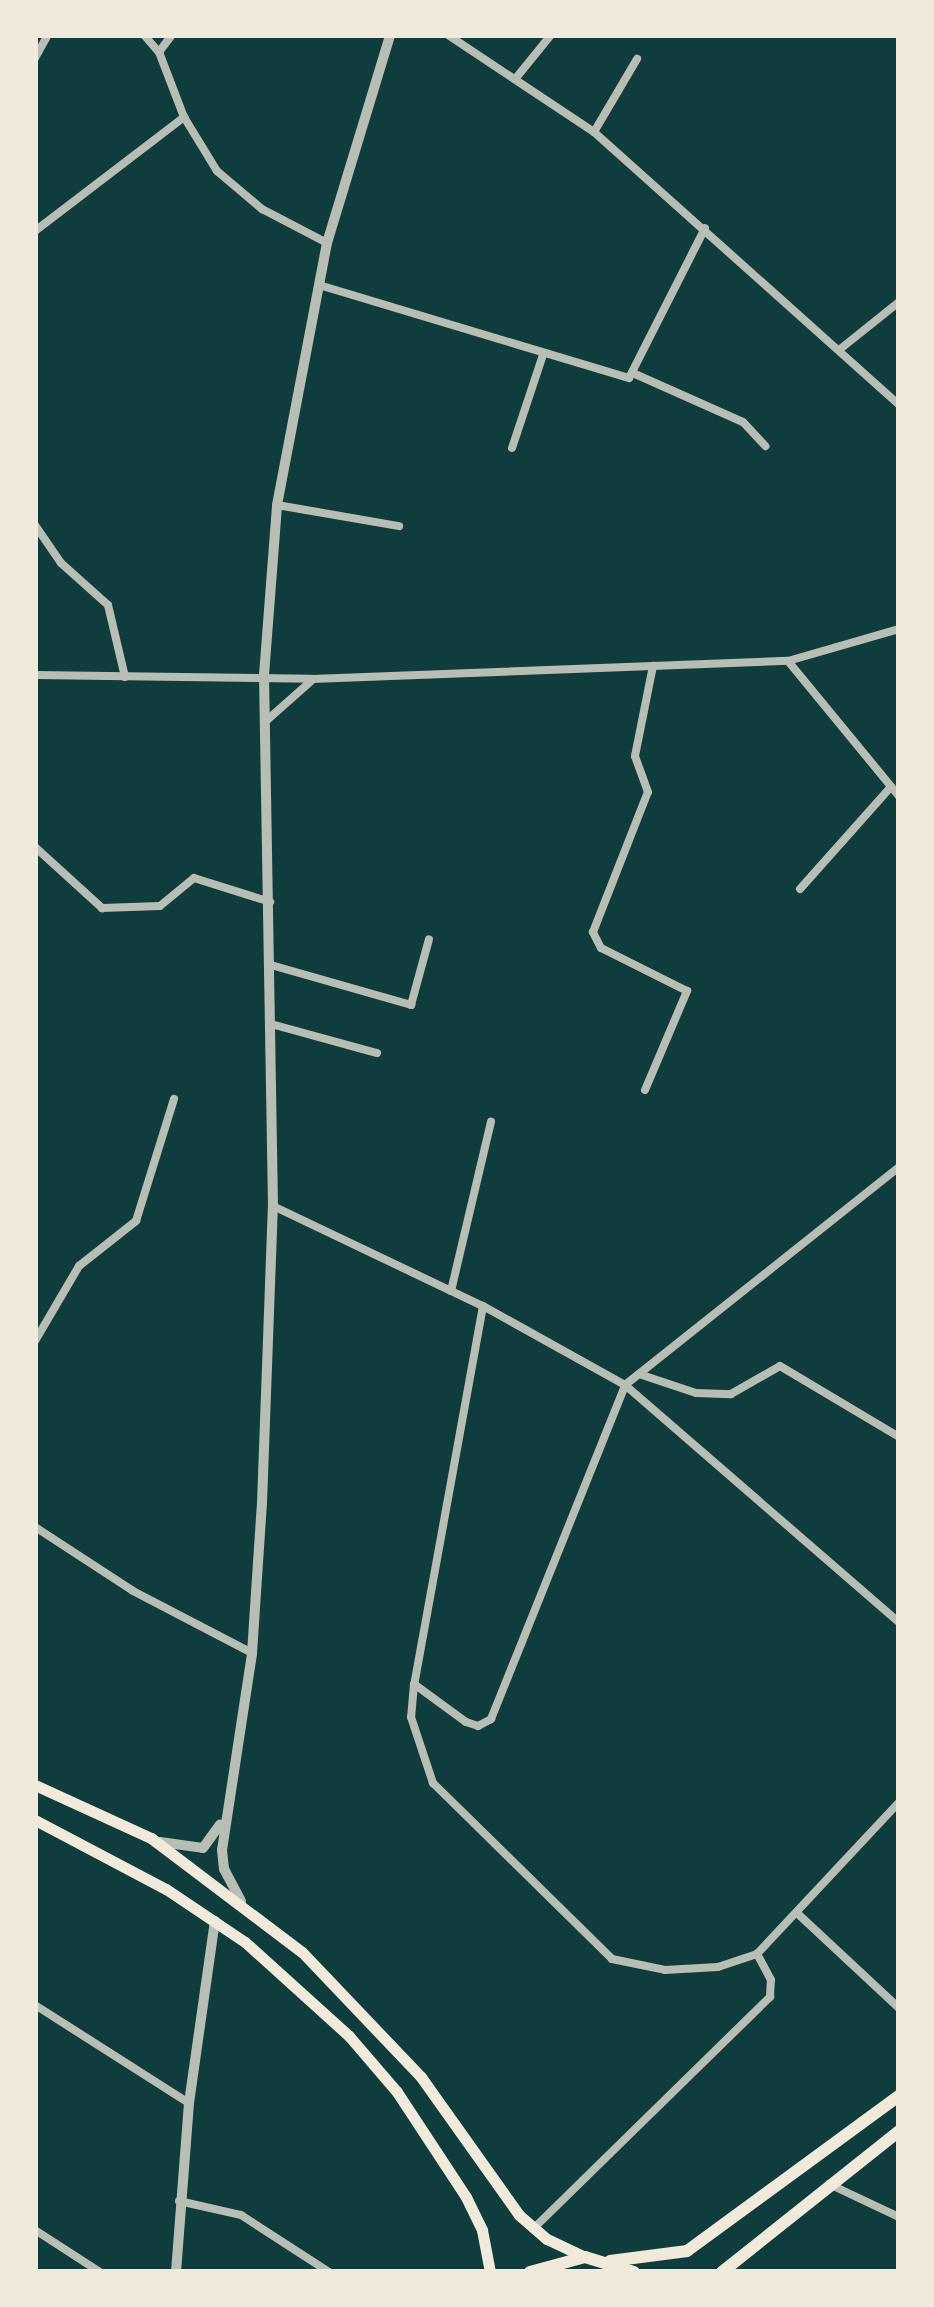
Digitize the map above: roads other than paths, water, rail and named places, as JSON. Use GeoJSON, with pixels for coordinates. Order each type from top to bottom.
{"type":"FeatureCollection","features":[{"type":"Feature","properties":{"kind":"main road"},"geometry":{"type":"LineString","coordinates":[[35,1785],[151,1838],[241,1901],[302,1952],[421,2078],[533,2229],[585,2257],[634,2272]]}},
{"type":"Feature","properties":{"kind":"main road"},"geometry":{"type":"LineString","coordinates":[[35,1820],[214,1921],[349,2036],[397,2092],[466,2197],[488,2249],[490,2272]]}},
{"type":"Feature","properties":{"kind":"main road"},"geometry":{"type":"LineString","coordinates":[[610,2262],[686,2251],[899,2096]]}},
{"type":"Feature","properties":{"kind":"main road"},"geometry":{"type":"LineString","coordinates":[[722,2272],[899,2132]]}},
{"type":"Feature","properties":{"kind":"main road"},"geometry":{"type":"LineString","coordinates":[[530,2272],[585,2257]]}},
{"type":"Feature","properties":{"kind":"street"},"geometry":{"type":"LineString","coordinates":[[35,58],[48,35]]}},
{"type":"Feature","properties":{"kind":"street"},"geometry":{"type":"LineString","coordinates":[[144,35],[159,52],[184,118],[235,189],[296,230],[328,243]]}},
{"type":"Feature","properties":{"kind":"street"},"geometry":{"type":"LineString","coordinates":[[159,52],[172,35]]}},
{"type":"Feature","properties":{"kind":"street"},"geometry":{"type":"LineString","coordinates":[[241,1901],[224,1869],[224,1815],[252,1653],[273,1206],[264,676],[277,505],[328,243],[390,35]]}},
{"type":"Feature","properties":{"kind":"street"},"geometry":{"type":"LineString","coordinates":[[448,35],[594,132],[899,405]]}},
{"type":"Feature","properties":{"kind":"street"},"geometry":{"type":"LineString","coordinates":[[516,78],[551,35]]}},
{"type":"Feature","properties":{"kind":"street"},"geometry":{"type":"LineString","coordinates":[[594,132],[637,59]]}},
{"type":"Feature","properties":{"kind":"street"},"geometry":{"type":"LineString","coordinates":[[35,231],[184,118]]}},
{"type":"Feature","properties":{"kind":"street"},"geometry":{"type":"LineString","coordinates":[[635,374],[705,228]]}},
{"type":"Feature","properties":{"kind":"street"},"geometry":{"type":"LineString","coordinates":[[319,284],[618,379],[635,374],[743,422],[765,446]]}},
{"type":"Feature","properties":{"kind":"street"},"geometry":{"type":"LineString","coordinates":[[839,350],[899,302]]}},
{"type":"Feature","properties":{"kind":"street"},"geometry":{"type":"LineString","coordinates":[[512,448],[543,355]]}},
{"type":"Feature","properties":{"kind":"street"},"geometry":{"type":"LineString","coordinates":[[277,505],[399,526]]}},
{"type":"Feature","properties":{"kind":"street"},"geometry":{"type":"LineString","coordinates":[[35,525],[61,563],[108,605],[125,677]]}},
{"type":"Feature","properties":{"kind":"street"},"geometry":{"type":"LineString","coordinates":[[35,674],[312,680],[788,661],[899,629]]}},
{"type":"Feature","properties":{"kind":"street"},"geometry":{"type":"LineString","coordinates":[[788,661],[899,796]]}},
{"type":"Feature","properties":{"kind":"street"},"geometry":{"type":"LineString","coordinates":[[645,1090],[688,991],[601,948],[594,932],[648,792],[634,756],[653,666]]}},
{"type":"Feature","properties":{"kind":"street"},"geometry":{"type":"LineString","coordinates":[[266,720],[312,680]]}},
{"type":"Feature","properties":{"kind":"street"},"geometry":{"type":"LineString","coordinates":[[800,889],[891,787]]}},
{"type":"Feature","properties":{"kind":"street"},"geometry":{"type":"LineString","coordinates":[[35,847],[102,908],[160,906],[194,878],[270,902]]}},
{"type":"Feature","properties":{"kind":"street"},"geometry":{"type":"LineString","coordinates":[[271,965],[412,1005],[428,939]]}},
{"type":"Feature","properties":{"kind":"street"},"geometry":{"type":"LineString","coordinates":[[272,1024],[377,1054]]}},
{"type":"Feature","properties":{"kind":"street"},"geometry":{"type":"LineString","coordinates":[[35,1340],[79,1266],[136,1220],[174,1099]]}},
{"type":"Feature","properties":{"kind":"street"},"geometry":{"type":"LineString","coordinates":[[451,1290],[491,1122]]}},
{"type":"Feature","properties":{"kind":"street"},"geometry":{"type":"LineString","coordinates":[[414,1684],[466,1722],[478,1726],[491,1719],[625,1385],[899,1167]]}},
{"type":"Feature","properties":{"kind":"street"},"geometry":{"type":"LineString","coordinates":[[273,1206],[483,1306],[625,1385],[899,1622]]}},
{"type":"Feature","properties":{"kind":"street"},"geometry":{"type":"LineString","coordinates":[[483,1306],[414,1684],[411,1717],[433,1783],[612,1959],[665,1970],[718,1967],[757,1954],[899,1802]]}},
{"type":"Feature","properties":{"kind":"street"},"geometry":{"type":"LineString","coordinates":[[639,1374],[696,1393],[732,1394],[780,1366],[899,1436]]}},
{"type":"Feature","properties":{"kind":"street"},"geometry":{"type":"LineString","coordinates":[[35,1527],[134,1591],[252,1653]]}},
{"type":"Feature","properties":{"kind":"street"},"geometry":{"type":"LineString","coordinates":[[151,1838],[182,1850],[203,1848],[224,1815]]}},
{"type":"Feature","properties":{"kind":"street"},"geometry":{"type":"LineString","coordinates":[[797,1913],[899,2008]]}},
{"type":"Feature","properties":{"kind":"street"},"geometry":{"type":"LineString","coordinates":[[176,2272],[188,2103],[214,1921]]}},
{"type":"Feature","properties":{"kind":"street"},"geometry":{"type":"LineString","coordinates":[[533,2229],[770,1997],[771,1980],[757,1954]]}},
{"type":"Feature","properties":{"kind":"street"},"geometry":{"type":"LineString","coordinates":[[35,2005],[188,2103]]}},
{"type":"Feature","properties":{"kind":"street"},"geometry":{"type":"LineString","coordinates":[[829,2184],[899,2217]]}},
{"type":"Feature","properties":{"kind":"street"},"geometry":{"type":"LineString","coordinates":[[180,2202],[240,2216],[329,2272]]}},
{"type":"Feature","properties":{"kind":"street"},"geometry":{"type":"LineString","coordinates":[[35,2231],[100,2272]]}}]}
